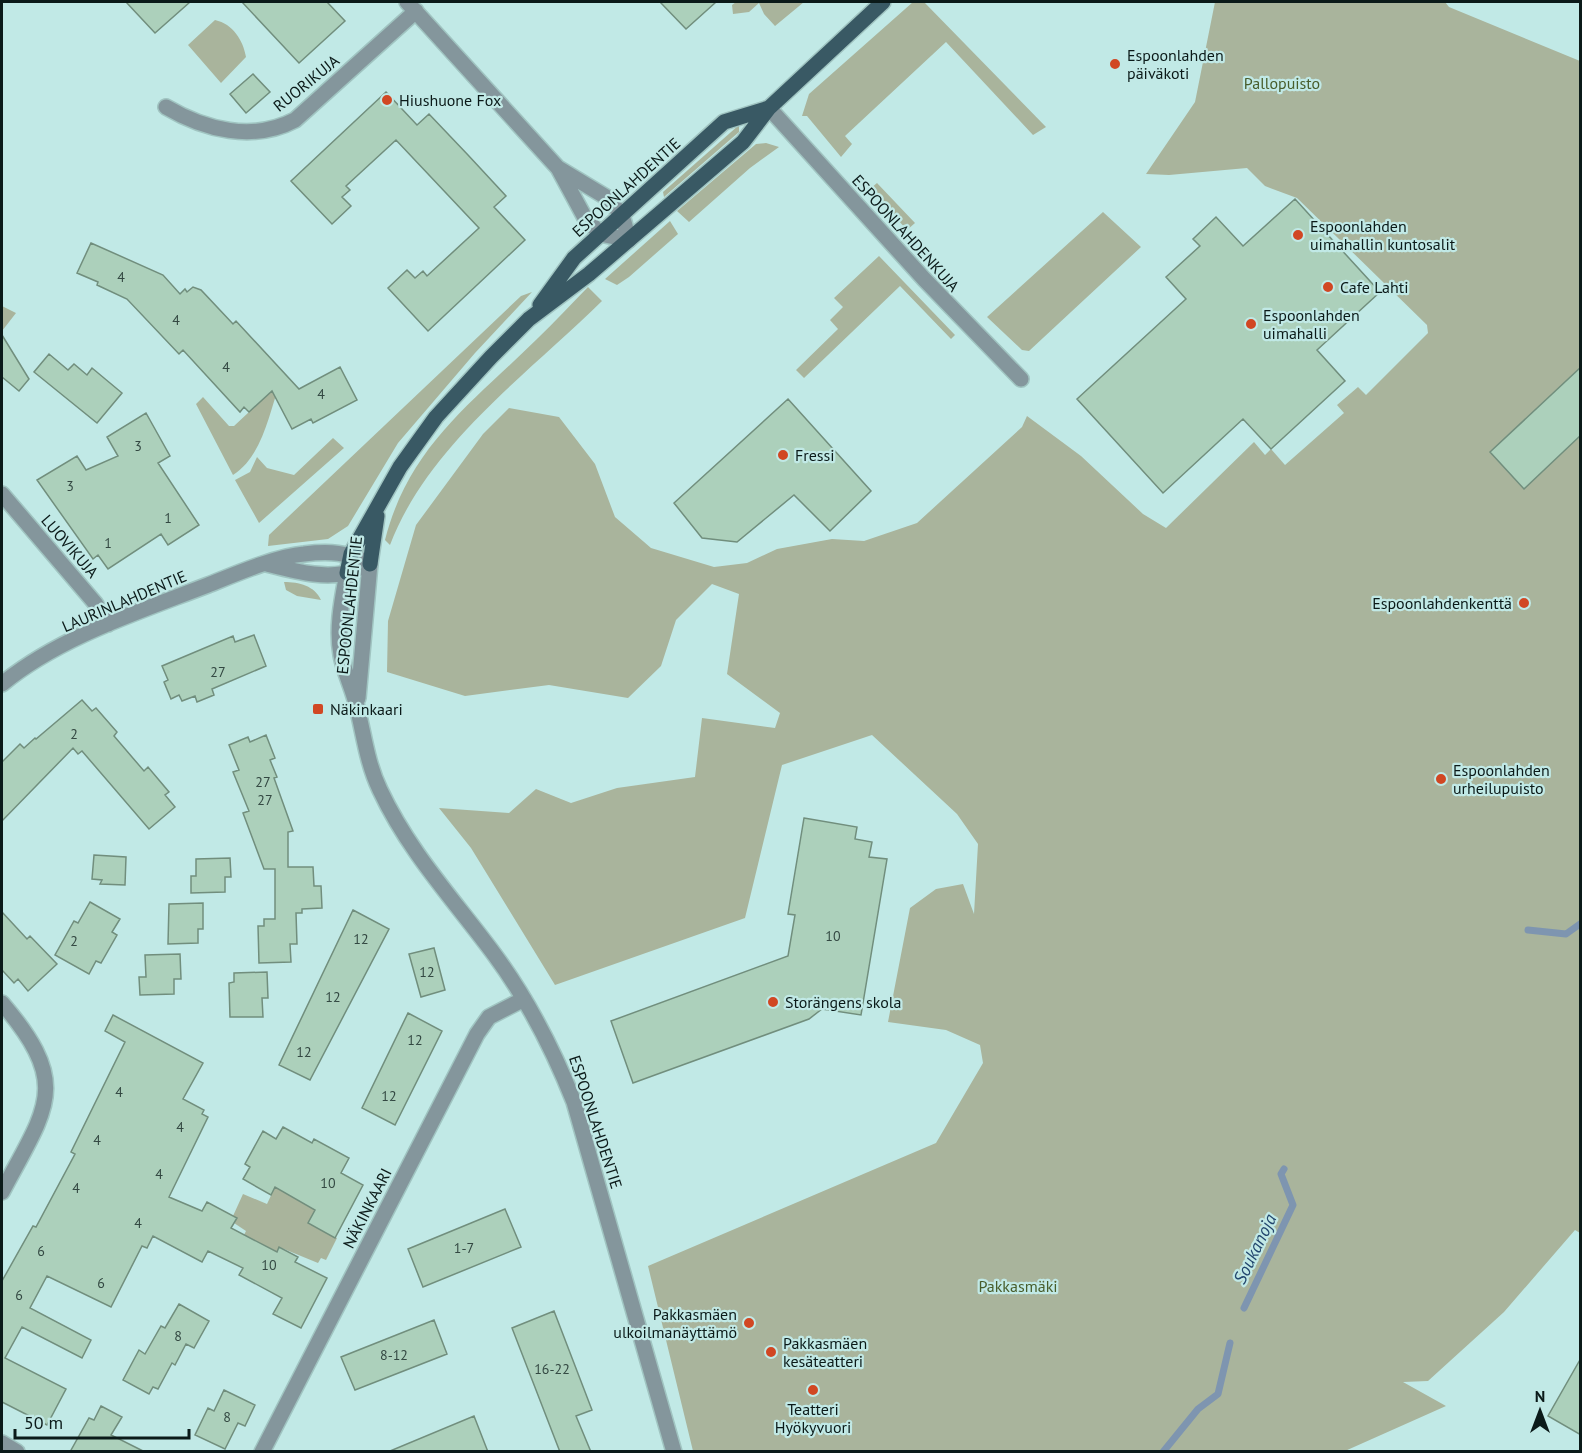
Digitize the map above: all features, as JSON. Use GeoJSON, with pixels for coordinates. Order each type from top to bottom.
{"type":"FeatureCollection","features":[{"type":"Feature","properties":{"kind":"main road","name":"ESPOONLAHDENTIE"},"geometry":{"type":"LineString","coordinates":[[529,319],[629,240],[743,142],[769,108],[883,2]]}},
{"type":"Feature","properties":{"kind":"main road","name":"ESPOONLAHDENTIE"},"geometry":{"type":"LineString","coordinates":[[347,573],[351,554],[400,467],[436,417],[529,319],[574,258],[724,122],[769,108]]}},
{"type":"Feature","properties":{"kind":"main road","name":"ESPOONLAHDENTIE"},"geometry":{"type":"LineString","coordinates":[[370,564],[379,507]]}},
{"type":"Feature","properties":{"kind":"street","name":"RUORIKUJA"},"geometry":{"type":"LineString","coordinates":[[166,107],[181,116],[219,129],[242,132],[281,127],[295,120],[412,6]]}},
{"type":"Feature","properties":{"kind":"street"},"geometry":{"type":"LineString","coordinates":[[412,6],[558,168],[584,216],[600,234],[629,240],[622,214],[606,197],[558,168]]}},
{"type":"Feature","properties":{"kind":"street","name":"ESPOONLAHDENKUJA"},"geometry":{"type":"LineString","coordinates":[[769,108],[924,279],[1021,379]]}},
{"type":"Feature","properties":{"kind":"street","name":"LUOVIKUJA"},"geometry":{"type":"LineString","coordinates":[[2,494],[95,603],[108,624]]}},
{"type":"Feature","properties":{"kind":"street","name":"LAURINLAHDENTIE"},"geometry":{"type":"LineString","coordinates":[[2,684],[25,665],[108,624],[251,568],[302,554],[351,554],[370,564]]}},
{"type":"Feature","properties":{"kind":"street"},"geometry":{"type":"LineString","coordinates":[[267,564],[303,573],[347,573],[370,564]]}},
{"type":"Feature","properties":{"kind":"street","name":"ESPOONLAHDENTIE"},"geometry":{"type":"LineString","coordinates":[[357,707],[370,564]]}},
{"type":"Feature","properties":{"kind":"street","name":"ESPOONLAHDENTIE"},"geometry":{"type":"LineString","coordinates":[[347,573],[340,611],[341,654],[357,707],[368,757],[379,788],[400,829],[435,880],[495,955],[552,1046],[574,1102],[674,1452]]}},
{"type":"Feature","properties":{"kind":"street","name":"NÄKINKAARI"},"geometry":{"type":"LineString","coordinates":[[262,1452],[477,1034],[489,1017],[524,999]]}},
{"type":"Feature","properties":{"kind":"street"},"geometry":{"type":"LineString","coordinates":[[2,1003],[27,1033],[38,1053],[46,1085],[45,1103],[37,1125],[2,1192]]}},
{"type":"Feature","properties":{"kind":"street"},"geometry":{"type":"LineString","coordinates":[[2,1443],[17,1452]]}},
{"type":"Feature","properties":{"kind":"green space"},"geometry":{"type":"Polygon","coordinates":[[[736,2],[804,2],[775,26],[764,14],[759,3],[749,12],[733,14],[732,5],[736,2]]]}},
{"type":"Feature","properties":{"kind":"green space"},"geometry":{"type":"Polygon","coordinates":[[[913,2],[924,2],[1046,127],[1033,135],[946,42],[845,136],[852,144],[841,157],[807,116],[802,116],[809,94],[913,2]]]}},
{"type":"Feature","properties":{"kind":"green space"},"geometry":{"type":"Polygon","coordinates":[[[1215,2],[1445,2],[1449,7],[1580,61],[1580,1233],[1575,1230],[1504,1312],[1428,1381],[1403,1382],[1446,1406],[1345,1451],[693,1451],[648,1266],[936,1143],[983,1063],[980,1045],[946,1030],[888,1022],[910,908],[936,889],[963,884],[974,914],[978,844],[957,814],[872,735],[782,765],[745,918],[555,985],[471,848],[439,808],[509,813],[536,789],[571,803],[617,788],[695,777],[702,718],[775,728],[780,713],[727,674],[739,594],[712,584],[676,620],[661,666],[628,698],[549,685],[465,696],[387,672],[388,621],[416,525],[483,434],[509,408],[559,417],[595,464],[615,517],[651,548],[714,567],[747,563],[777,549],[832,539],[864,541],[917,523],[1022,427],[1027,416],[1081,456],[1143,514],[1166,528],[1254,442],[1265,455],[1271,449],[1285,465],[1344,413],[1337,405],[1358,387],[1366,395],[1428,333],[1427,325],[1297,198],[1265,186],[1247,168],[1169,175],[1146,174],[1195,102],[1215,2]]]}},
{"type":"Feature","properties":{"kind":"green space"},"geometry":{"type":"Polygon","coordinates":[[[215,20],[232,29],[246,57],[221,83],[188,45],[215,20]]]}},
{"type":"Feature","properties":{"kind":"green space"},"geometry":{"type":"Polygon","coordinates":[[[739,125],[739,132],[664,197],[663,192],[739,125]]]}},
{"type":"Feature","properties":{"kind":"green space"},"geometry":{"type":"Polygon","coordinates":[[[766,143],[779,147],[750,168],[689,222],[677,211],[756,144],[766,143]]]}},
{"type":"Feature","properties":{"kind":"green space"},"geometry":{"type":"Polygon","coordinates":[[[877,183],[915,223],[907,230],[870,189],[877,183]]]}},
{"type":"Feature","properties":{"kind":"green space"},"geometry":{"type":"Polygon","coordinates":[[[1103,212],[1141,247],[1029,351],[1022,350],[987,317],[1103,212]]]}},
{"type":"Feature","properties":{"kind":"green space"},"geometry":{"type":"Polygon","coordinates":[[[670,221],[678,234],[617,285],[605,279],[670,221]]]}},
{"type":"Feature","properties":{"kind":"green space"},"geometry":{"type":"Polygon","coordinates":[[[879,256],[955,335],[951,339],[900,286],[804,378],[796,370],[838,329],[830,320],[843,307],[834,298],[879,256]]]}},
{"type":"Feature","properties":{"kind":"green space"},"geometry":{"type":"Polygon","coordinates":[[[588,287],[602,301],[512,384],[454,443],[429,475],[407,509],[390,545],[385,540],[396,507],[410,478],[427,452],[467,406],[544,333],[588,287]]]}},
{"type":"Feature","properties":{"kind":"green space"},"geometry":{"type":"Polygon","coordinates":[[[532,292],[475,353],[398,443],[348,526],[328,539],[268,546],[269,535],[521,296],[532,292]]]}},
{"type":"Feature","properties":{"kind":"green space"},"geometry":{"type":"Polygon","coordinates":[[[2,306],[16,313],[2,331],[2,306]]]}},
{"type":"Feature","properties":{"kind":"green space"},"geometry":{"type":"Polygon","coordinates":[[[280,383],[258,446],[243,467],[233,475],[196,404],[203,397],[229,426],[234,426],[280,383]]]}},
{"type":"Feature","properties":{"kind":"green space"},"geometry":{"type":"Polygon","coordinates":[[[333,438],[344,448],[259,523],[235,480],[250,472],[257,457],[267,468],[294,475],[333,438]]]}},
{"type":"Feature","properties":{"kind":"green space"},"geometry":{"type":"Polygon","coordinates":[[[284,582],[311,588],[321,600],[297,596],[286,590],[284,582]]]}},
{"type":"Feature","properties":{"kind":"green space"},"geometry":{"type":"Polygon","coordinates":[[[275,1187],[316,1208],[308,1223],[337,1238],[326,1260],[321,1258],[318,1263],[279,1247],[277,1252],[244,1235],[246,1231],[234,1223],[237,1218],[233,1216],[243,1194],[267,1204],[275,1187]]]}},
{"type":"Feature","properties":{"kind":"building"},"geometry":{"type":"Polygon","coordinates":[[[126,2],[190,2],[155,33],[126,2]]]}},
{"type":"Feature","properties":{"kind":"building"},"geometry":{"type":"Polygon","coordinates":[[[242,2],[327,2],[345,21],[299,63],[242,2]]]}},
{"type":"Feature","properties":{"kind":"building"},"geometry":{"type":"Polygon","coordinates":[[[660,2],[716,2],[686,29],[660,2]]]}},
{"type":"Feature","properties":{"kind":"building"},"geometry":{"type":"Polygon","coordinates":[[[253,74],[270,92],[246,113],[230,94],[253,74]]]}},
{"type":"Feature","properties":{"kind":"building"},"geometry":{"type":"Polygon","coordinates":[[[386,92],[417,125],[429,114],[468,155],[506,196],[494,207],[525,240],[428,331],[388,288],[407,270],[415,278],[423,271],[427,276],[479,228],[396,140],[346,186],[350,190],[342,197],[351,206],[332,224],[291,181],[386,92]]]}},
{"type":"Feature","properties":{"kind":"building","name":"Espoonlahden uimahalli"},"geometry":{"type":"Polygon","coordinates":[[[1295,199],[1380,292],[1317,350],[1345,381],[1271,449],[1243,419],[1163,493],[1077,399],[1186,299],[1166,277],[1200,246],[1193,239],[1216,217],[1243,246],[1295,199]]]}},
{"type":"Feature","properties":{"kind":"building"},"geometry":{"type":"Polygon","coordinates":[[[91,243],[163,275],[180,294],[185,289],[187,292],[193,287],[201,290],[233,324],[236,321],[299,389],[340,367],[357,400],[313,423],[311,419],[292,429],[272,391],[249,412],[244,407],[240,412],[183,350],[179,354],[127,299],[77,273],[91,243]]]}},
{"type":"Feature","properties":{"kind":"building"},"geometry":{"type":"Polygon","coordinates":[[[2,335],[29,379],[19,391],[2,377],[2,335]]]}},
{"type":"Feature","properties":{"kind":"building"},"geometry":{"type":"Polygon","coordinates":[[[49,354],[68,370],[74,364],[87,375],[92,368],[122,393],[97,423],[34,372],[49,354]]]}},
{"type":"Feature","properties":{"kind":"building"},"geometry":{"type":"Polygon","coordinates":[[[1581,367],[1581,435],[1524,489],[1490,452],[1581,367]]]}},
{"type":"Feature","properties":{"kind":"building","name":"Fressi"},"geometry":{"type":"Polygon","coordinates":[[[788,399],[871,491],[830,531],[794,495],[737,542],[702,538],[674,503],[788,399]]]}},
{"type":"Feature","properties":{"kind":"building"},"geometry":{"type":"Polygon","coordinates":[[[146,413],[170,456],[158,463],[199,525],[168,545],[161,534],[108,569],[98,555],[93,559],[37,480],[77,456],[86,470],[118,456],[107,437],[146,413]]]}},
{"type":"Feature","properties":{"kind":"building"},"geometry":{"type":"Polygon","coordinates":[[[254,635],[266,666],[212,689],[214,695],[197,702],[195,696],[182,701],[179,695],[171,699],[164,682],[168,680],[162,666],[233,636],[235,642],[254,635]]]}},
{"type":"Feature","properties":{"kind":"building"},"geometry":{"type":"Polygon","coordinates":[[[82,700],[92,711],[96,708],[117,732],[114,736],[144,771],[148,767],[169,792],[165,795],[175,807],[149,829],[82,751],[78,754],[73,748],[2,821],[2,762],[20,744],[24,748],[82,700]]]}},
{"type":"Feature","properties":{"kind":"building"},"geometry":{"type":"Polygon","coordinates":[[[266,735],[275,758],[270,760],[277,777],[274,778],[293,831],[288,832],[288,867],[313,867],[314,886],[321,886],[322,908],[302,909],[302,913],[296,913],[297,944],[290,944],[291,962],[259,963],[258,926],[264,926],[264,919],[275,919],[275,869],[264,869],[243,813],[249,811],[233,772],[239,770],[229,745],[248,737],[250,742],[266,735]]]}},
{"type":"Feature","properties":{"kind":"building"},"geometry":{"type":"Polygon","coordinates":[[[804,818],[857,827],[855,839],[872,842],[869,857],[887,859],[861,1015],[822,1009],[809,1019],[633,1083],[611,1021],[788,956],[795,915],[788,914],[804,818]]]}},
{"type":"Feature","properties":{"kind":"building"},"geometry":{"type":"Polygon","coordinates":[[[94,855],[126,857],[125,885],[100,884],[102,880],[92,879],[94,855]]]}},
{"type":"Feature","properties":{"kind":"building"},"geometry":{"type":"Polygon","coordinates":[[[230,858],[231,877],[225,877],[225,892],[191,893],[191,876],[196,876],[196,859],[230,858]]]}},
{"type":"Feature","properties":{"kind":"building"},"geometry":{"type":"Polygon","coordinates":[[[90,902],[120,919],[112,932],[117,935],[101,963],[96,961],[89,974],[55,955],[74,921],[78,923],[90,902]]]}},
{"type":"Feature","properties":{"kind":"building"},"geometry":{"type":"Polygon","coordinates":[[[203,903],[203,929],[198,929],[198,943],[168,944],[169,904],[203,903]]]}},
{"type":"Feature","properties":{"kind":"building"},"geometry":{"type":"Polygon","coordinates":[[[353,910],[389,929],[310,1080],[279,1065],[353,910]]]}},
{"type":"Feature","properties":{"kind":"building"},"geometry":{"type":"Polygon","coordinates":[[[2,912],[27,939],[30,936],[57,964],[28,991],[18,979],[14,983],[2,970],[2,912]]]}},
{"type":"Feature","properties":{"kind":"building"},"geometry":{"type":"Polygon","coordinates":[[[434,948],[445,990],[421,997],[409,954],[434,948]]]}},
{"type":"Feature","properties":{"kind":"building"},"geometry":{"type":"Polygon","coordinates":[[[180,954],[181,979],[174,979],[174,994],[140,995],[139,977],[146,977],[145,955],[180,954]]]}},
{"type":"Feature","properties":{"kind":"building"},"geometry":{"type":"Polygon","coordinates":[[[267,972],[268,998],[262,998],[263,1017],[230,1017],[229,983],[234,982],[234,973],[267,972]]]}},
{"type":"Feature","properties":{"kind":"building"},"geometry":{"type":"Polygon","coordinates":[[[408,1013],[442,1031],[395,1125],[362,1108],[408,1013]]]}},
{"type":"Feature","properties":{"kind":"building"},"geometry":{"type":"Polygon","coordinates":[[[113,1015],[203,1063],[183,1099],[204,1110],[202,1114],[208,1117],[169,1197],[202,1211],[207,1202],[237,1218],[231,1228],[277,1252],[279,1247],[298,1257],[295,1262],[327,1278],[301,1328],[273,1314],[282,1298],[239,1275],[243,1268],[208,1251],[202,1262],[153,1236],[147,1248],[142,1246],[111,1307],[47,1276],[30,1308],[91,1340],[82,1358],[22,1327],[5,1358],[66,1389],[47,1425],[2,1402],[2,1281],[33,1226],[36,1227],[75,1154],[71,1152],[125,1042],[105,1031],[113,1015]]]}},
{"type":"Feature","properties":{"kind":"building"},"geometry":{"type":"Polygon","coordinates":[[[283,1127],[312,1143],[314,1139],[349,1158],[341,1173],[363,1185],[335,1238],[308,1223],[315,1210],[275,1187],[271,1195],[243,1179],[250,1167],[245,1164],[263,1131],[276,1139],[283,1127]]]}},
{"type":"Feature","properties":{"kind":"building"},"geometry":{"type":"Polygon","coordinates":[[[505,1209],[521,1247],[423,1287],[408,1249],[505,1209]]]}},
{"type":"Feature","properties":{"kind":"building"},"geometry":{"type":"Polygon","coordinates":[[[179,1304],[209,1321],[194,1348],[186,1344],[175,1365],[172,1363],[158,1389],[153,1387],[149,1394],[123,1380],[139,1350],[145,1354],[161,1326],[165,1328],[179,1304]]]}},
{"type":"Feature","properties":{"kind":"building"},"geometry":{"type":"Polygon","coordinates":[[[554,1311],[592,1410],[576,1416],[591,1452],[560,1452],[512,1328],[554,1311]]]}},
{"type":"Feature","properties":{"kind":"building"},"geometry":{"type":"Polygon","coordinates":[[[434,1320],[447,1354],[355,1390],[341,1357],[434,1320]]]}},
{"type":"Feature","properties":{"kind":"building"},"geometry":{"type":"Polygon","coordinates":[[[1581,1358],[1581,1435],[1548,1416],[1581,1358]]]}},
{"type":"Feature","properties":{"kind":"building"},"geometry":{"type":"Polygon","coordinates":[[[224,1390],[255,1405],[245,1426],[238,1423],[225,1449],[195,1435],[208,1408],[214,1411],[224,1390]]]}},
{"type":"Feature","properties":{"kind":"building"},"geometry":{"type":"Polygon","coordinates":[[[101,1406],[122,1417],[111,1435],[145,1452],[70,1452],[89,1418],[94,1420],[101,1406]]]}},
{"type":"Feature","properties":{"kind":"building"},"geometry":{"type":"Polygon","coordinates":[[[474,1416],[488,1452],[390,1452],[390,1451],[474,1416]]]}},
{"type":"Feature","properties":{"kind":"waterway","name":"Soukanoja"},"geometry":{"type":"LineString","coordinates":[[1528,930],[1566,934],[1580,924]]}},
{"type":"Feature","properties":{"kind":"waterway","name":"Soukanoja"},"geometry":{"type":"LineString","coordinates":[[1244,1308],[1293,1205],[1281,1174],[1284,1169]]}},
{"type":"Feature","properties":{"kind":"waterway","name":"Soukanoja"},"geometry":{"type":"LineString","coordinates":[[1163,1452],[1198,1409],[1218,1394],[1230,1343]]}},
{"type":"Feature","properties":{"kind":"place","name":"Espoonlahden päiväkoti"},"geometry":{"type":"Point","coordinates":[1115,64]}},
{"type":"Feature","properties":{"kind":"place","name":"Hiushuone Fox"},"geometry":{"type":"Point","coordinates":[387,100]}},
{"type":"Feature","properties":{"kind":"place","name":"Espoonlahden uimahallin kuntosalit"},"geometry":{"type":"Point","coordinates":[1298,235]}},
{"type":"Feature","properties":{"kind":"place","name":"Cafe Lahti"},"geometry":{"type":"Point","coordinates":[1328,287]}},
{"type":"Feature","properties":{"kind":"place","name":"Espoonlahden uimahalli"},"geometry":{"type":"Point","coordinates":[1251,324]}},
{"type":"Feature","properties":{"kind":"place","name":"Fressi"},"geometry":{"type":"Point","coordinates":[783,455]}},
{"type":"Feature","properties":{"kind":"place","name":"Espoonlahdenkenttä"},"geometry":{"type":"Point","coordinates":[1524,603]}},
{"type":"Feature","properties":{"kind":"place","name":"Näkinkaari"},"geometry":{"type":"Point","coordinates":[318,709]}},
{"type":"Feature","properties":{"kind":"place","name":"Espoonlahden urheilupuisto"},"geometry":{"type":"Point","coordinates":[1441,779]}},
{"type":"Feature","properties":{"kind":"place","name":"Storängens skola"},"geometry":{"type":"Point","coordinates":[773,1002]}},
{"type":"Feature","properties":{"kind":"place","name":"Pakkasmäen ulkoilmanäyttämö"},"geometry":{"type":"Point","coordinates":[749,1323]}},
{"type":"Feature","properties":{"kind":"place","name":"Pakkasmäen kesäteatteri"},"geometry":{"type":"Point","coordinates":[771,1352]}},
{"type":"Feature","properties":{"kind":"place","name":"Teatteri Hyökyvuori"},"geometry":{"type":"Point","coordinates":[813,1390]}},
{"type":"Feature","properties":{"kind":"park label","name":"Pallopuisto"},"geometry":{"type":"Point","coordinates":[1282,83]}},
{"type":"Feature","properties":{"kind":"park label","name":"Pakkasmäki"},"geometry":{"type":"Point","coordinates":[1018,1286]}}]}
